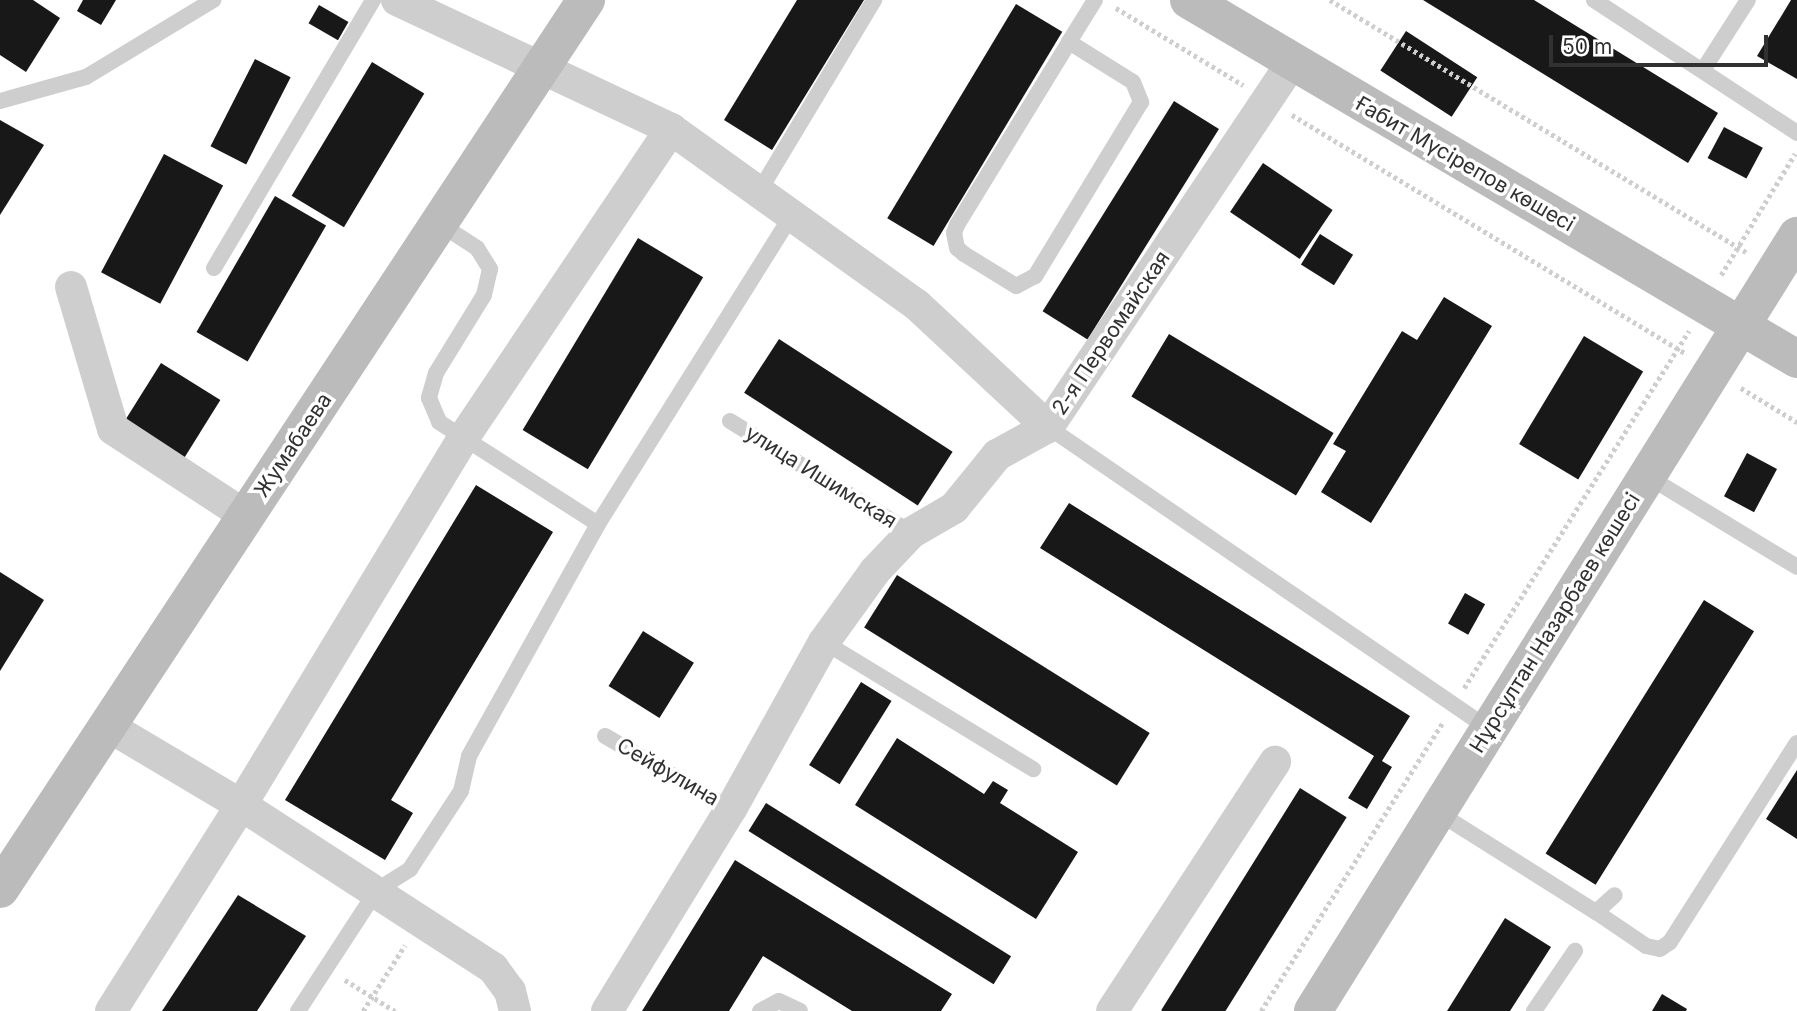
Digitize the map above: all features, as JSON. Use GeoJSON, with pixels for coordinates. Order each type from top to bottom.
{"type":"FeatureCollection","features":[{"type":"Feature","properties":{"kind":"main road","name":"Жумабаева"},"geometry":{"type":"LineString","coordinates":[[0,889],[586,0]]}},
{"type":"Feature","properties":{"kind":"main road","name":"Ғабит Мүсірепов көшесі"},"geometry":{"type":"LineString","coordinates":[[1189,0],[1797,359]]}},
{"type":"Feature","properties":{"kind":"main road","name":"Нұрсұлтан Назарбаев көшесі"},"geometry":{"type":"LineString","coordinates":[[1313,1011],[1797,236]]}},
{"type":"Feature","properties":{"kind":"street"},"geometry":{"type":"LineString","coordinates":[[397,0],[671,129],[793,213],[916,305],[1048,426]]}},
{"type":"Feature","properties":{"kind":"street","name":"2-я Первомайская"},"geometry":{"type":"LineString","coordinates":[[607,1011],[731,809],[824,642],[875,571],[911,533],[954,508],[997,455],[1048,426],[1292,63]]}},
{"type":"Feature","properties":{"kind":"street"},"geometry":{"type":"LineString","coordinates":[[111,1011],[241,805],[462,440],[671,129]]}},
{"type":"Feature","properties":{"kind":"street"},"geometry":{"type":"LineString","coordinates":[[71,288],[113,429],[246,516]]}},
{"type":"Feature","properties":{"kind":"street"},"geometry":{"type":"LineString","coordinates":[[107,726],[377,890],[493,968],[510,991],[515,1011]]}},
{"type":"Feature","properties":{"kind":"street"},"geometry":{"type":"LineString","coordinates":[[1112,1011],[1275,762]]}},
{"type":"Feature","properties":{"kind":"lane"},"geometry":{"type":"LineString","coordinates":[[0,100],[86,77],[213,0]]}},
{"type":"Feature","properties":{"kind":"lane"},"geometry":{"type":"LineString","coordinates":[[214,268],[373,0]]}},
{"type":"Feature","properties":{"kind":"lane"},"geometry":{"type":"LineString","coordinates":[[760,190],[874,0]]}},
{"type":"Feature","properties":{"kind":"lane"},"geometry":{"type":"LineString","coordinates":[[1069,43],[1133,82],[1141,102],[1035,276],[1016,286],[964,254],[957,248],[954,233],[1095,0]]}},
{"type":"Feature","properties":{"kind":"lane"},"geometry":{"type":"LineString","coordinates":[[1594,0],[1797,133]]}},
{"type":"Feature","properties":{"kind":"lane"},"geometry":{"type":"LineString","coordinates":[[1703,70],[1748,0]]}},
{"type":"Feature","properties":{"kind":"lane"},"geometry":{"type":"LineString","coordinates":[[298,1011],[377,890],[410,869],[461,791],[469,756],[598,524],[793,213]]}},
{"type":"Feature","properties":{"kind":"lane"},"geometry":{"type":"LineString","coordinates":[[440,224],[477,248],[490,269],[484,295],[436,373],[429,398],[439,422],[462,440],[598,524]]}},
{"type":"Feature","properties":{"kind":"lane","name":"улица Ишимская"},"geometry":{"type":"LineString","coordinates":[[730,421],[911,533]]}},
{"type":"Feature","properties":{"kind":"lane"},"geometry":{"type":"LineString","coordinates":[[1048,426],[1489,729]]}},
{"type":"Feature","properties":{"kind":"lane"},"geometry":{"type":"LineString","coordinates":[[1647,476],[1797,567]]}},
{"type":"Feature","properties":{"kind":"lane"},"geometry":{"type":"LineString","coordinates":[[824,642],[1033,769]]}},
{"type":"Feature","properties":{"kind":"lane","name":"Сейфулина"},"geometry":{"type":"LineString","coordinates":[[605,736],[731,809]]}},
{"type":"Feature","properties":{"kind":"lane"},"geometry":{"type":"LineString","coordinates":[[1437,813],[1646,946],[1660,949],[1671,942],[1797,743]]}},
{"type":"Feature","properties":{"kind":"lane"},"geometry":{"type":"LineString","coordinates":[[1595,912],[1615,895]]}},
{"type":"Feature","properties":{"kind":"lane"},"geometry":{"type":"LineString","coordinates":[[1534,1011],[1575,950]]}},
{"type":"Feature","properties":{"kind":"lane"},"geometry":{"type":"LineString","coordinates":[[760,1011],[779,1001],[800,1011]]}},
{"type":"Feature","properties":{"kind":"path"},"geometry":{"type":"LineString","coordinates":[[1104,0],[1609,308]]}},
{"type":"Feature","properties":{"kind":"path"},"geometry":{"type":"LineString","coordinates":[[1330,0],[1776,270]]}},
{"type":"Feature","properties":{"kind":"path"},"geometry":{"type":"LineString","coordinates":[[1261,1011],[1704,305],[1797,150]]}},
{"type":"Feature","properties":{"kind":"path"},"geometry":{"type":"LineString","coordinates":[[363,1011],[421,921]]}},
{"type":"Feature","properties":{"kind":"path"},"geometry":{"type":"LineString","coordinates":[[326,968],[395,1011]]}},
{"type":"Feature","properties":{"kind":"building"},"geometry":{"type":"Polygon","coordinates":[[[0,0],[33,0],[60,18],[26,72],[0,55],[0,0]]]}},
{"type":"Feature","properties":{"kind":"building"},"geometry":{"type":"Polygon","coordinates":[[[83,0],[116,0],[101,25],[77,11],[83,0]]]}},
{"type":"Feature","properties":{"kind":"building"},"geometry":{"type":"Polygon","coordinates":[[[797,0],[864,0],[772,150],[724,120],[797,0]]]}},
{"type":"Feature","properties":{"kind":"building"},"geometry":{"type":"Polygon","coordinates":[[[1423,0],[1534,0],[1718,113],[1688,163],[1423,0]]]}},
{"type":"Feature","properties":{"kind":"building"},"geometry":{"type":"Polygon","coordinates":[[[1791,0],[1797,0],[1797,79],[1757,56],[1791,0]]]}},
{"type":"Feature","properties":{"kind":"building"},"geometry":{"type":"Polygon","coordinates":[[[1016,4],[1062,32],[934,246],[887,218],[1016,4]]]}},
{"type":"Feature","properties":{"kind":"building"},"geometry":{"type":"Polygon","coordinates":[[[319,5],[348,22],[338,40],[308,23],[319,5]]]}},
{"type":"Feature","properties":{"kind":"building"},"geometry":{"type":"Polygon","coordinates":[[[1406,31],[1477,77],[1452,117],[1380,70],[1406,31]]]}},
{"type":"Feature","properties":{"kind":"building"},"geometry":{"type":"Polygon","coordinates":[[[255,59],[291,77],[246,164],[211,146],[255,59]]]}},
{"type":"Feature","properties":{"kind":"building"},"geometry":{"type":"Polygon","coordinates":[[[372,62],[424,93],[344,227],[292,196],[372,62]]]}},
{"type":"Feature","properties":{"kind":"building"},"geometry":{"type":"Polygon","coordinates":[[[1174,101],[1219,129],[1088,339],[1043,311],[1174,101]]]}},
{"type":"Feature","properties":{"kind":"building"},"geometry":{"type":"Polygon","coordinates":[[[0,120],[44,145],[0,215],[0,120]]]}},
{"type":"Feature","properties":{"kind":"building"},"geometry":{"type":"Polygon","coordinates":[[[1724,127],[1763,148],[1746,179],[1708,158],[1724,127]]]}},
{"type":"Feature","properties":{"kind":"building"},"geometry":{"type":"Polygon","coordinates":[[[164,154],[223,185],[160,304],[101,272],[164,154]]]}},
{"type":"Feature","properties":{"kind":"building"},"geometry":{"type":"Polygon","coordinates":[[[1263,163],[1333,210],[1300,259],[1230,212],[1263,163]]]}},
{"type":"Feature","properties":{"kind":"building"},"geometry":{"type":"Polygon","coordinates":[[[275,196],[326,226],[248,361],[197,332],[275,196]]]}},
{"type":"Feature","properties":{"kind":"building"},"geometry":{"type":"Polygon","coordinates":[[[1320,234],[1353,255],[1334,285],[1301,265],[1320,234]]]}},
{"type":"Feature","properties":{"kind":"building"},"geometry":{"type":"Polygon","coordinates":[[[638,238],[703,277],[588,469],[523,430],[638,238]]]}},
{"type":"Feature","properties":{"kind":"building"},"geometry":{"type":"Polygon","coordinates":[[[1444,297],[1492,326],[1371,523],[1321,492],[1346,451],[1333,444],[1402,331],[1417,340],[1444,297]]]}},
{"type":"Feature","properties":{"kind":"building"},"geometry":{"type":"Polygon","coordinates":[[[1169,334],[1334,433],[1296,495],[1131,397],[1169,334]]]}},
{"type":"Feature","properties":{"kind":"building"},"geometry":{"type":"Polygon","coordinates":[[[1584,336],[1643,372],[1578,480],[1519,444],[1584,336]]]}},
{"type":"Feature","properties":{"kind":"building"},"geometry":{"type":"Polygon","coordinates":[[[779,339],[953,452],[918,505],[744,393],[779,339]]]}},
{"type":"Feature","properties":{"kind":"building"},"geometry":{"type":"Polygon","coordinates":[[[161,363],[220,400],[183,459],[124,422],[161,363]]]}},
{"type":"Feature","properties":{"kind":"building"},"geometry":{"type":"Polygon","coordinates":[[[1747,453],[1777,469],[1754,512],[1724,496],[1747,453]]]}},
{"type":"Feature","properties":{"kind":"building"},"geometry":{"type":"Polygon","coordinates":[[[476,485],[553,532],[391,800],[413,813],[385,860],[285,800],[476,485]]]}},
{"type":"Feature","properties":{"kind":"building"},"geometry":{"type":"Polygon","coordinates":[[[1069,503],[1410,716],[1382,761],[1392,767],[1367,809],[1348,798],[1374,756],[1040,548],[1069,503]]]}},
{"type":"Feature","properties":{"kind":"building"},"geometry":{"type":"Polygon","coordinates":[[[0,572],[44,600],[0,671],[0,572]]]}},
{"type":"Feature","properties":{"kind":"building"},"geometry":{"type":"Polygon","coordinates":[[[897,575],[1150,733],[1117,785],[864,628],[897,575]]]}},
{"type":"Feature","properties":{"kind":"building"},"geometry":{"type":"Polygon","coordinates":[[[1465,593],[1485,604],[1468,635],[1448,624],[1465,593]]]}},
{"type":"Feature","properties":{"kind":"building"},"geometry":{"type":"Polygon","coordinates":[[[1704,600],[1754,631],[1596,885],[1546,854],[1704,600]]]}},
{"type":"Feature","properties":{"kind":"building"},"geometry":{"type":"Polygon","coordinates":[[[643,631],[694,663],[659,718],[609,686],[643,631]]]}},
{"type":"Feature","properties":{"kind":"building"},"geometry":{"type":"Polygon","coordinates":[[[861,682],[892,701],[840,784],[809,765],[861,682]]]}},
{"type":"Feature","properties":{"kind":"building"},"geometry":{"type":"Polygon","coordinates":[[[897,738],[984,794],[993,781],[1008,790],[1000,803],[1078,852],[1036,919],[855,805],[897,738]]]}},
{"type":"Feature","properties":{"kind":"building"},"geometry":{"type":"Polygon","coordinates":[[[1797,770],[1797,839],[1766,819],[1797,770]]]}},
{"type":"Feature","properties":{"kind":"building"},"geometry":{"type":"Polygon","coordinates":[[[1300,788],[1347,817],[1226,1011],[1161,1010],[1300,788]]]}},
{"type":"Feature","properties":{"kind":"building"},"geometry":{"type":"Polygon","coordinates":[[[766,803],[1011,956],[994,984],[749,831],[766,803]]]}},
{"type":"Feature","properties":{"kind":"building"},"geometry":{"type":"Polygon","coordinates":[[[735,860],[952,994],[941,1011],[852,1011],[763,956],[729,1011],[642,1011],[735,860]]]}},
{"type":"Feature","properties":{"kind":"building"},"geometry":{"type":"Polygon","coordinates":[[[238,895],[306,936],[257,1011],[162,1011],[238,895]]]}},
{"type":"Feature","properties":{"kind":"building"},"geometry":{"type":"Polygon","coordinates":[[[1505,918],[1551,947],[1510,1011],[1447,1011],[1505,918]]]}},
{"type":"Feature","properties":{"kind":"building"},"geometry":{"type":"Polygon","coordinates":[[[1662,994],[1687,1009],[1686,1011],[1652,1011],[1662,994]]]}}]}
